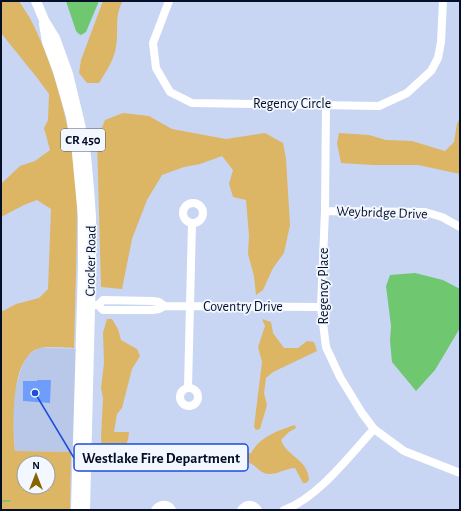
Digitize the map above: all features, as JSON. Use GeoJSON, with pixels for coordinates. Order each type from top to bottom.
{"type":"FeatureCollection","features":[{"type":"Feature","properties":{"kind":"main road","name":"Crocker Road"},"geometry":{"type":"LineString","coordinates":[[36,1],[44,20],[55,38],[63,59],[78,112],[90,189],[91,267],[85,510]]}},
{"type":"Feature","properties":{"kind":"main road","name":"Crocker Road"},"geometry":{"type":"LineString","coordinates":[[44,20],[47,42],[58,71],[68,105],[77,153],[90,305],[76,510]]}},
{"type":"Feature","properties":{"kind":"street","name":"Regency Circle"},"geometry":{"type":"LineString","coordinates":[[169,1],[153,43],[156,68],[170,92],[192,103],[379,106],[410,91],[431,71],[438,58],[441,42],[443,1]]}},
{"type":"Feature","properties":{"kind":"street","name":"Regency Place"},"geometry":{"type":"LineString","coordinates":[[326,104],[325,211],[321,307],[326,347],[340,377],[362,413],[374,429],[404,451],[460,473]]}},
{"type":"Feature","properties":{"kind":"street","name":"Weybridge Drive"},"geometry":{"type":"LineString","coordinates":[[325,211],[425,212],[442,217],[460,227]]}},
{"type":"Feature","properties":{"kind":"street"},"geometry":{"type":"LineString","coordinates":[[188,387],[192,223]]}},
{"type":"Feature","properties":{"kind":"street","name":"Coventry Drive"},"geometry":{"type":"LineString","coordinates":[[90,305],[103,310],[153,310],[165,306],[321,307]]}},
{"type":"Feature","properties":{"kind":"street"},"geometry":{"type":"LineString","coordinates":[[284,510],[293,507],[308,498],[374,429]]}},
{"type":"Feature","properties":{"kind":"street"},"geometry":{"type":"LineString","coordinates":[[155,510],[159,506],[165,505],[172,510]]}},
{"type":"Feature","properties":{"kind":"street"},"geometry":{"type":"LineString","coordinates":[[241,510],[245,506],[251,505],[258,510]]}},
{"type":"Feature","properties":{"kind":"shaded area"},"geometry":{"type":"Polygon","coordinates":[[[1,1],[19,1],[32,22],[50,65],[64,112],[69,136],[76,184],[77,206],[74,348],[43,347],[30,354],[23,364],[18,378],[14,410],[15,451],[71,452],[70,510],[1,510],[1,310],[3,311],[16,304],[39,298],[48,289],[51,209],[37,200],[1,217],[1,184],[20,166],[35,161],[50,150],[44,128],[48,120],[49,94],[1,33],[1,1]]]}},
{"type":"Feature","properties":{"kind":"shaded area"},"geometry":{"type":"Polygon","coordinates":[[[66,1],[99,1],[86,32],[81,35],[76,31],[66,1]]]}},
{"type":"Feature","properties":{"kind":"shaded area"},"geometry":{"type":"Polygon","coordinates":[[[103,1],[123,1],[120,6],[118,17],[116,47],[112,61],[99,83],[87,83],[79,73],[81,60],[103,1]]]}},
{"type":"Feature","properties":{"kind":"shaded area"},"geometry":{"type":"Polygon","coordinates":[[[123,113],[149,116],[172,129],[226,139],[265,133],[283,143],[286,159],[290,225],[284,253],[273,268],[263,290],[256,295],[254,276],[248,254],[249,236],[246,200],[233,197],[229,184],[233,170],[222,156],[162,175],[147,200],[132,239],[122,289],[101,287],[97,140],[105,120],[123,113]]]}},
{"type":"Feature","properties":{"kind":"shaded area"},"geometry":{"type":"Polygon","coordinates":[[[460,117],[460,174],[418,165],[341,163],[337,143],[339,133],[369,135],[386,140],[412,141],[445,151],[454,142],[457,124],[460,117]]]}},
{"type":"Feature","properties":{"kind":"shaded area"},"geometry":{"type":"Polygon","coordinates":[[[415,273],[443,280],[460,289],[460,328],[435,370],[416,391],[392,362],[390,341],[391,326],[386,286],[390,275],[415,273]]]}},
{"type":"Feature","properties":{"kind":"shaded area"},"geometry":{"type":"Polygon","coordinates":[[[107,319],[112,319],[118,329],[121,340],[137,349],[140,356],[132,369],[122,408],[117,414],[114,432],[129,432],[128,440],[123,451],[108,456],[102,451],[101,437],[103,398],[101,388],[104,363],[103,333],[107,319]]]}},
{"type":"Feature","properties":{"kind":"shaded area"},"geometry":{"type":"Polygon","coordinates":[[[262,319],[271,322],[273,333],[284,348],[298,348],[307,341],[314,342],[317,351],[273,372],[266,378],[264,393],[267,405],[260,429],[256,430],[254,427],[262,362],[258,347],[265,326],[262,319]]]}},
{"type":"Feature","properties":{"kind":"shaded area"},"geometry":{"type":"Polygon","coordinates":[[[39,348],[77,349],[75,452],[15,451],[13,413],[15,389],[25,358],[39,348]]]}},
{"type":"Feature","properties":{"kind":"shaded area"},"geometry":{"type":"Polygon","coordinates":[[[295,425],[296,428],[289,432],[281,440],[284,446],[305,467],[309,480],[306,483],[303,483],[295,468],[267,474],[263,473],[247,462],[239,464],[234,462],[143,460],[144,457],[251,453],[265,438],[295,425]]]}},
{"type":"Feature","properties":{"kind":"building"},"geometry":{"type":"Polygon","coordinates":[[[51,380],[50,403],[23,401],[23,381],[51,380]]]}},
{"type":"Feature","properties":{"kind":"waterway"},"geometry":{"type":"LineString","coordinates":[[1,501],[10,501]]}},
{"type":"Feature","properties":{"kind":"place","name":"Westlake Fire Department"},"geometry":{"type":"Point","coordinates":[35,393]}}]}
